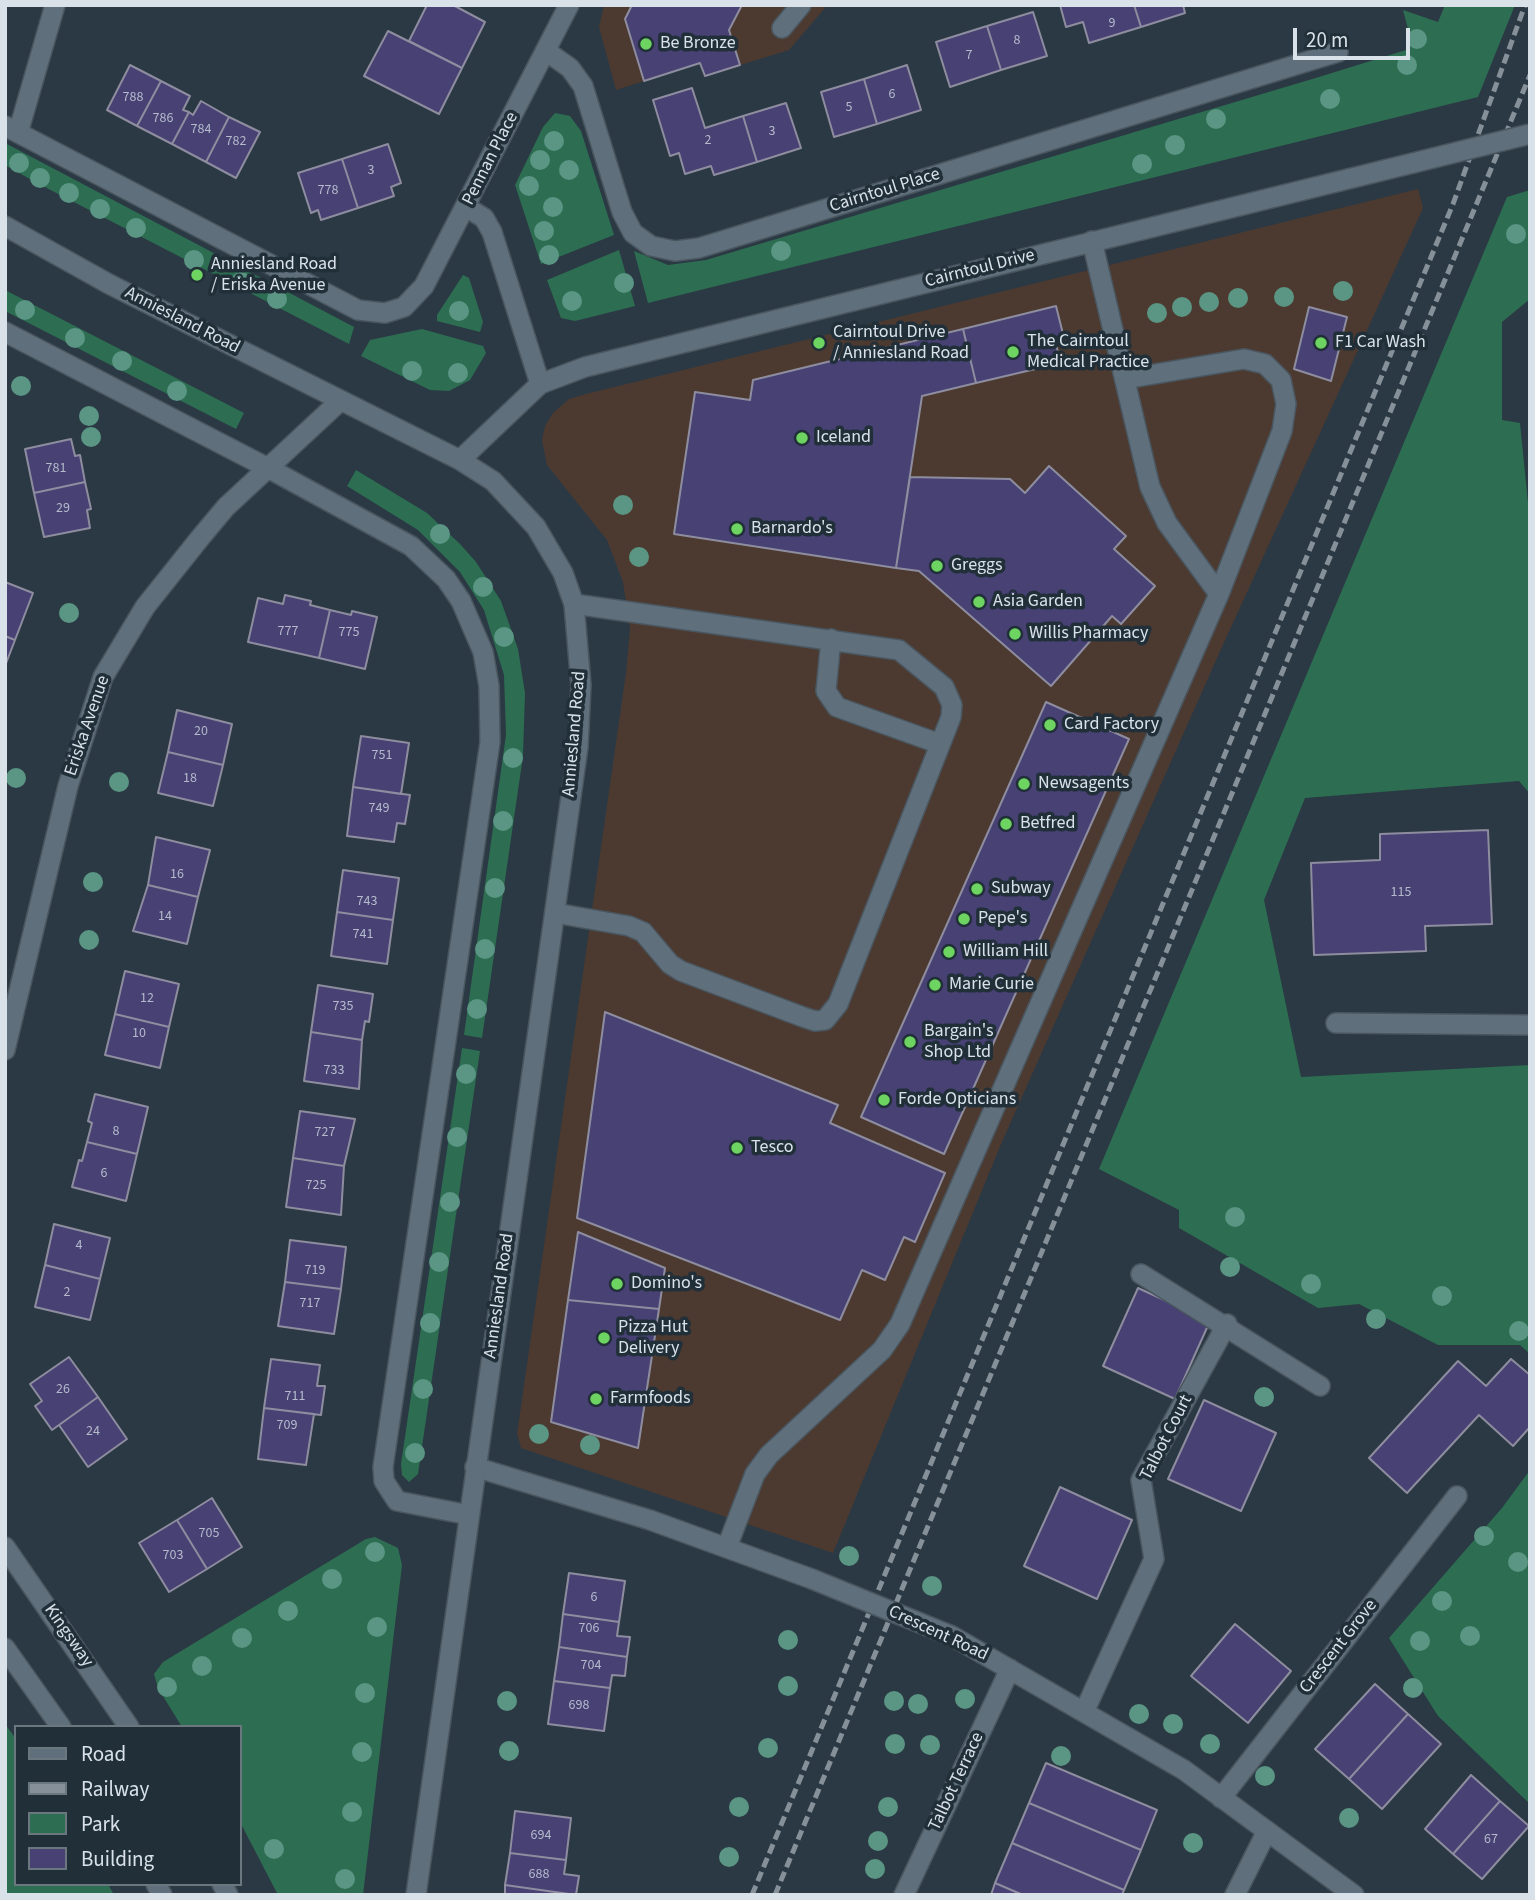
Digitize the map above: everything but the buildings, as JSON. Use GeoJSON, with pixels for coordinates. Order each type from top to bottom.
{"type":"FeatureCollection","features":[{"type":"Feature","properties":{"kind":"street"},"geometry":{"type":"LineString","coordinates":[[12,129],[55,5]]}},
{"type":"Feature","properties":{"kind":"street","name":"Pennan Place"},"geometry":{"type":"LineString","coordinates":[[12,129],[358,310],[375,314],[404,307],[424,286],[569,5]]}},
{"type":"Feature","properties":{"kind":"street"},"geometry":{"type":"LineString","coordinates":[[782,28],[801,5]]}},
{"type":"Feature","properties":{"kind":"street","name":"Cairntoul Place"},"geometry":{"type":"LineString","coordinates":[[546,51],[570,68],[583,86],[622,212],[633,233],[651,246],[675,251],[699,248],[1338,52]]}},
{"type":"Feature","properties":{"kind":"street","name":"Cairntoul Drive"},"geometry":{"type":"LineString","coordinates":[[460,460],[540,384],[585,367],[1530,134]]}},
{"type":"Feature","properties":{"kind":"street"},"geometry":{"type":"LineString","coordinates":[[466,207],[484,218],[492,232],[540,384]]}},
{"type":"Feature","properties":{"kind":"street","name":"Anniesland Road"},"geometry":{"type":"LineString","coordinates":[[5,226],[109,284],[460,460],[493,481],[536,527],[563,573],[574,604],[580,645],[579,722],[555,913],[416,1895]]}},
{"type":"Feature","properties":{"kind":"street"},"geometry":{"type":"LineString","coordinates":[[1091,241],[1143,466],[1158,507],[1219,594]]}},
{"type":"Feature","properties":{"kind":"street"},"geometry":{"type":"LineString","coordinates":[[5,332],[384,529],[430,563],[461,601],[483,652],[489,686],[490,742],[383,1467],[384,1481],[397,1500],[468,1515]]}},
{"type":"Feature","properties":{"kind":"street"},"geometry":{"type":"LineString","coordinates":[[727,1547],[755,1474],[769,1455],[882,1350],[900,1324],[1219,594],[1282,432],[1286,404],[1281,380],[1265,364],[1244,359],[1125,379]]}},
{"type":"Feature","properties":{"kind":"street","name":"Eriska Avenue"},"geometry":{"type":"LineString","coordinates":[[5,1050],[68,786],[103,677],[122,641],[167,577],[226,507],[340,401]]}},
{"type":"Feature","properties":{"kind":"street"},"geometry":{"type":"LineString","coordinates":[[555,913],[629,926],[643,932],[670,964],[681,971],[803,1017],[825,1020],[838,1004],[940,744],[952,705],[944,687],[899,650],[574,604]]}},
{"type":"Feature","properties":{"kind":"street"},"geometry":{"type":"LineString","coordinates":[[831,639],[826,691],[837,707],[940,744]]}},
{"type":"Feature","properties":{"kind":"street"},"geometry":{"type":"LineString","coordinates":[[1336,1023],[1530,1026]]}},
{"type":"Feature","properties":{"kind":"street"},"geometry":{"type":"LineString","coordinates":[[1141,1273],[1227,1324],[1320,1386]]}},
{"type":"Feature","properties":{"kind":"street","name":"Talbot Court"},"geometry":{"type":"LineString","coordinates":[[1084,1712],[1154,1559],[1141,1480],[1227,1324]]}},
{"type":"Feature","properties":{"kind":"street","name":"Crescent Road"},"geometry":{"type":"LineString","coordinates":[[475,1467],[727,1547],[812,1578],[952,1636],[1184,1770],[1354,1895]]}},
{"type":"Feature","properties":{"kind":"street","name":"Crescent Grove"},"geometry":{"type":"LineString","coordinates":[[1221,1798],[1457,1496]]}},
{"type":"Feature","properties":{"kind":"street","name":"Kingsway"},"geometry":{"type":"LineString","coordinates":[[5,1547],[128,1725]]}},
{"type":"Feature","properties":{"kind":"street"},"geometry":{"type":"LineString","coordinates":[[5,1648],[60,1725]]}},
{"type":"Feature","properties":{"kind":"street","name":"Talbot Terrace"},"geometry":{"type":"LineString","coordinates":[[904,1895],[1010,1669]]}},
{"type":"Feature","properties":{"kind":"street"},"geometry":{"type":"LineString","coordinates":[[1235,1895],[1267,1831]]}},
{"type":"Feature","properties":{"kind":"shaded area"},"geometry":{"type":"Polygon","coordinates":[[[604,5],[824,5],[825,8],[789,50],[705,76],[700,63],[616,90],[599,27],[604,5]]]}},
{"type":"Feature","properties":{"kind":"shaded area"},"geometry":{"type":"Polygon","coordinates":[[[1418,189],[1423,208],[1221,649],[1001,1144],[833,1553],[521,1448],[517,1434],[626,673],[630,628],[623,582],[607,540],[547,465],[542,440],[545,426],[553,413],[569,399],[586,394],[1418,189]]]}},
{"type":"Feature","properties":{"kind":"green space"},"geometry":{"type":"Polygon","coordinates":[[[1445,5],[1515,5],[1478,97],[648,303],[634,251],[668,265],[706,260],[1319,77],[1406,50],[1408,29],[1403,10],[1438,22],[1445,5]]]}},
{"type":"Feature","properties":{"kind":"green space"},"geometry":{"type":"Polygon","coordinates":[[[555,113],[570,116],[581,131],[614,235],[541,264],[515,185],[543,127],[555,113]]]}},
{"type":"Feature","properties":{"kind":"green space"},"geometry":{"type":"Polygon","coordinates":[[[5,143],[354,327],[349,344],[5,165],[5,143]]]}},
{"type":"Feature","properties":{"kind":"green space"},"geometry":{"type":"Polygon","coordinates":[[[1530,190],[1530,299],[1502,322],[1502,420],[1520,423],[1530,523],[1530,794],[1519,781],[1305,798],[1264,900],[1301,1077],[1530,1065],[1530,1354],[1520,1345],[1438,1345],[1359,1304],[1318,1308],[1179,1228],[1179,1210],[1099,1169],[1507,197],[1530,190]]]}},
{"type":"Feature","properties":{"kind":"green space"},"geometry":{"type":"Polygon","coordinates":[[[619,250],[635,306],[575,321],[561,318],[547,280],[619,250]]]}},
{"type":"Feature","properties":{"kind":"green space"},"geometry":{"type":"Polygon","coordinates":[[[463,275],[469,278],[483,322],[480,332],[437,321],[437,315],[463,275]]]}},
{"type":"Feature","properties":{"kind":"green space"},"geometry":{"type":"Polygon","coordinates":[[[5,290],[244,413],[236,429],[5,311],[5,290]]]}},
{"type":"Feature","properties":{"kind":"green space"},"geometry":{"type":"Polygon","coordinates":[[[422,329],[483,346],[486,353],[470,380],[449,391],[430,390],[361,356],[370,340],[422,329]]]}},
{"type":"Feature","properties":{"kind":"green space"},"geometry":{"type":"Polygon","coordinates":[[[356,470],[427,513],[460,544],[476,562],[501,601],[518,649],[525,693],[523,756],[482,1038],[464,1035],[506,735],[504,675],[484,610],[460,572],[418,530],[347,486],[356,470]]]}},
{"type":"Feature","properties":{"kind":"green space"},"geometry":{"type":"Polygon","coordinates":[[[462,1048],[480,1051],[418,1474],[409,1482],[402,1475],[401,1464],[462,1048]]]}},
{"type":"Feature","properties":{"kind":"green space"},"geometry":{"type":"Polygon","coordinates":[[[1530,1470],[1530,1804],[1438,1716],[1389,1638],[1502,1508],[1530,1470]]]}},
{"type":"Feature","properties":{"kind":"green space"},"geometry":{"type":"Polygon","coordinates":[[[375,1537],[398,1548],[402,1565],[363,1895],[278,1895],[242,1826],[242,1725],[181,1725],[158,1688],[154,1674],[163,1662],[366,1539],[375,1537]]]}},
{"type":"Feature","properties":{"kind":"green space"},"geometry":{"type":"Polygon","coordinates":[[[5,1724],[14,1736],[14,1886],[109,1886],[114,1895],[5,1895],[5,1724]]]}},
{"type":"Feature","properties":{"kind":"railway"},"geometry":{"type":"LineString","coordinates":[[752,1895],[1453,204],[1525,5]]}},
{"type":"Feature","properties":{"kind":"railway"},"geometry":{"type":"LineString","coordinates":[[775,1895],[1530,75]]}},
{"type":"Feature","properties":{"kind":"place","name":"Be Bronze"},"geometry":{"type":"Point","coordinates":[646,44]}},
{"type":"Feature","properties":{"kind":"place","name":"Anniesland Road / Eriska Avenue"},"geometry":{"type":"Point","coordinates":[197,275]}},
{"type":"Feature","properties":{"kind":"place","name":"Cairntoul Drive / Anniesland Road"},"geometry":{"type":"Point","coordinates":[819,343]}},
{"type":"Feature","properties":{"kind":"place","name":"F1 Car Wash"},"geometry":{"type":"Point","coordinates":[1321,343]}},
{"type":"Feature","properties":{"kind":"place","name":"The Cairntoul Medical Practice"},"geometry":{"type":"Point","coordinates":[1013,352]}},
{"type":"Feature","properties":{"kind":"place","name":"Iceland"},"geometry":{"type":"Point","coordinates":[802,438]}},
{"type":"Feature","properties":{"kind":"place","name":"Barnardo's"},"geometry":{"type":"Point","coordinates":[737,529]}},
{"type":"Feature","properties":{"kind":"place","name":"Greggs"},"geometry":{"type":"Point","coordinates":[937,566]}},
{"type":"Feature","properties":{"kind":"place","name":"Asia Garden"},"geometry":{"type":"Point","coordinates":[979,602]}},
{"type":"Feature","properties":{"kind":"place","name":"Willis Pharmacy"},"geometry":{"type":"Point","coordinates":[1015,634]}},
{"type":"Feature","properties":{"kind":"place","name":"Card Factory"},"geometry":{"type":"Point","coordinates":[1050,725]}},
{"type":"Feature","properties":{"kind":"place","name":"Newsagents"},"geometry":{"type":"Point","coordinates":[1024,784]}},
{"type":"Feature","properties":{"kind":"place","name":"Betfred"},"geometry":{"type":"Point","coordinates":[1006,824]}},
{"type":"Feature","properties":{"kind":"place","name":"Subway"},"geometry":{"type":"Point","coordinates":[977,889]}},
{"type":"Feature","properties":{"kind":"place","name":"Pepe's"},"geometry":{"type":"Point","coordinates":[964,919]}},
{"type":"Feature","properties":{"kind":"place","name":"William Hill"},"geometry":{"type":"Point","coordinates":[949,952]}},
{"type":"Feature","properties":{"kind":"place","name":"Marie Curie"},"geometry":{"type":"Point","coordinates":[935,985]}},
{"type":"Feature","properties":{"kind":"place","name":"Bargain's Shop Ltd"},"geometry":{"type":"Point","coordinates":[910,1042]}},
{"type":"Feature","properties":{"kind":"place","name":"Forde Opticians"},"geometry":{"type":"Point","coordinates":[884,1100]}},
{"type":"Feature","properties":{"kind":"place","name":"Tesco"},"geometry":{"type":"Point","coordinates":[737,1148]}},
{"type":"Feature","properties":{"kind":"place","name":"Domino's"},"geometry":{"type":"Point","coordinates":[617,1284]}},
{"type":"Feature","properties":{"kind":"place","name":"Pizza Hut Delivery"},"geometry":{"type":"Point","coordinates":[604,1338]}},
{"type":"Feature","properties":{"kind":"place","name":"Farmfoods"},"geometry":{"type":"Point","coordinates":[596,1399]}}]}
